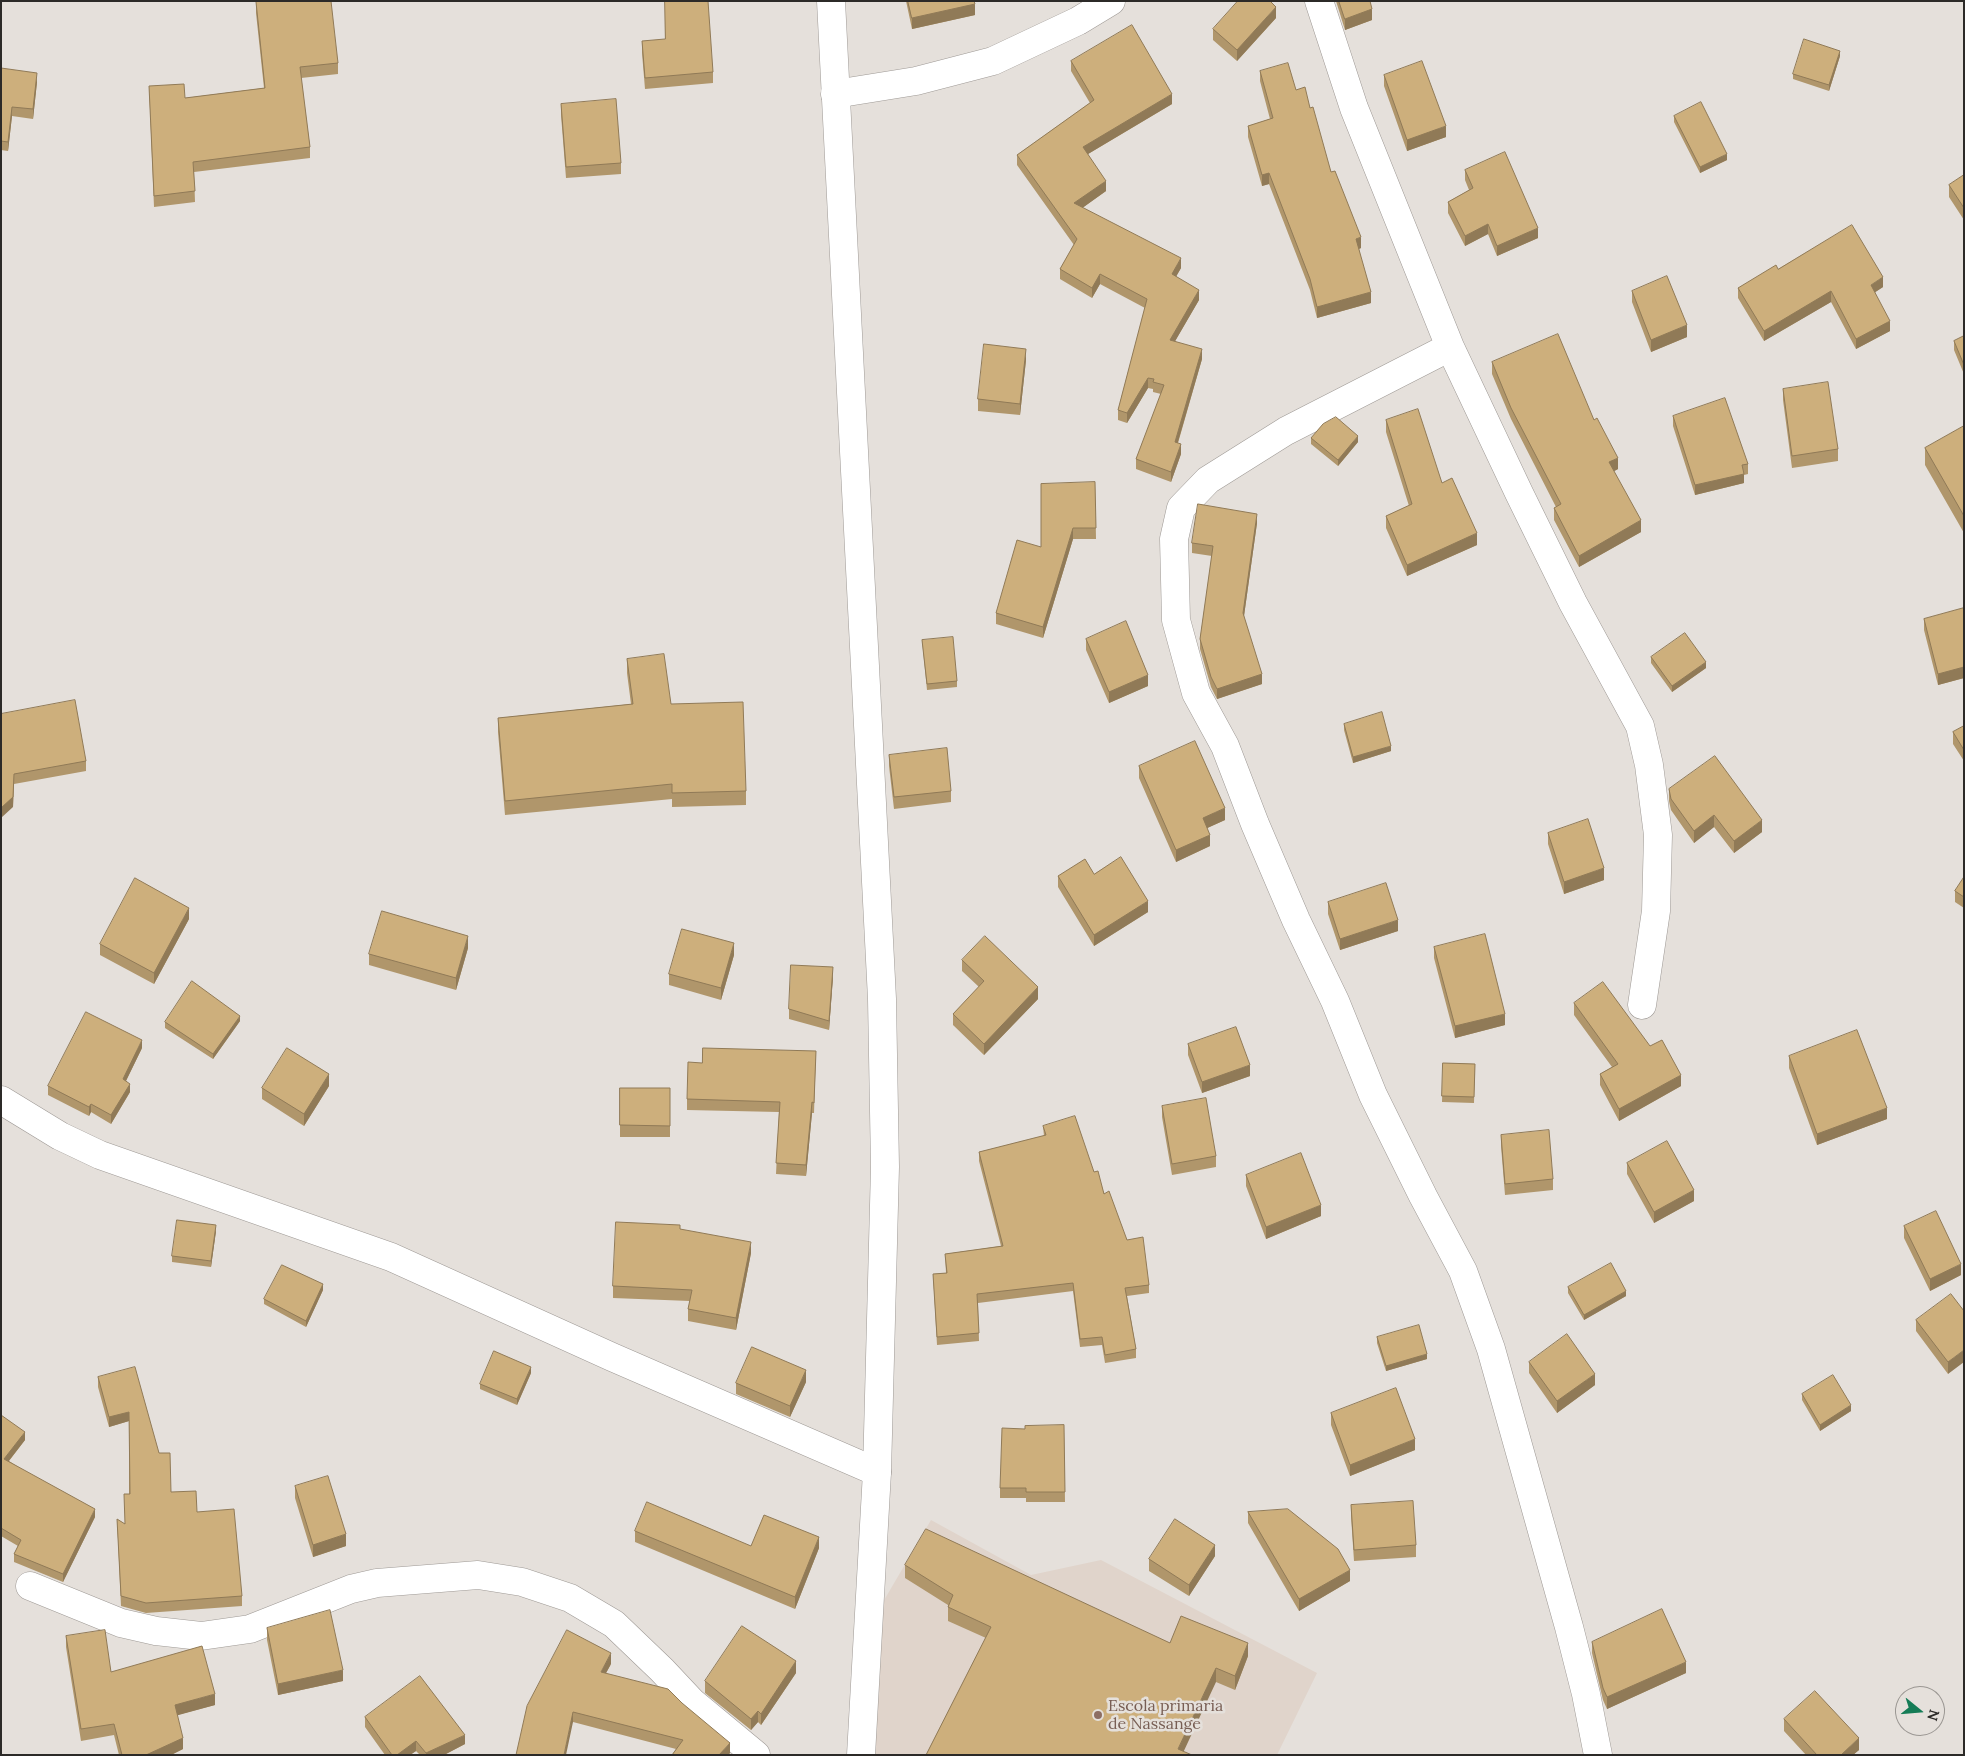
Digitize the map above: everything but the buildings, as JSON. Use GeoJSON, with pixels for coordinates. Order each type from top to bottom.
{"type":"FeatureCollection","features":[{"type":"Feature","properties":{"kind":"street"},"geometry":{"type":"LineString","coordinates":[[831,1],[882,999],[885,1167],[877,1472],[861,1755]]}},
{"type":"Feature","properties":{"kind":"street"},"geometry":{"type":"LineString","coordinates":[[835,94],[916,81],[993,61],[1078,21],[1111,1]]}},
{"type":"Feature","properties":{"kind":"street"},"geometry":{"type":"LineString","coordinates":[[1319,1],[1354,108],[1450,347],[1569,595],[1640,726],[1650,765],[1658,835],[1656,912],[1642,1005]]}},
{"type":"Feature","properties":{"kind":"street"},"geometry":{"type":"LineString","coordinates":[[1450,347],[1286,431],[1208,480],[1181,508],[1179,515],[1174,538],[1176,620],[1196,694],[1225,746],[1255,824],[1296,920],[1335,1001],[1373,1095],[1463,1271],[1491,1350],[1569,1627],[1586,1694],[1598,1755]]}},
{"type":"Feature","properties":{"kind":"street"},"geometry":{"type":"LineString","coordinates":[[1,1100],[60,1136],[100,1155],[391,1257],[612,1357],[877,1472]]}},
{"type":"Feature","properties":{"kind":"street"},"geometry":{"type":"LineString","coordinates":[[30,1586],[121,1623],[156,1631],[201,1636],[250,1629],[351,1589],[377,1583],[478,1575],[522,1582],[570,1598],[614,1624],[692,1702],[756,1755]]}},
{"type":"Feature","properties":{"kind":"shaded area"},"geometry":{"type":"Polygon","coordinates":[[[931,1520],[1031,1575],[1101,1560],[1317,1673],[1277,1755],[874,1755],[883,1602],[931,1520]]]}},
{"type":"Feature","properties":{"kind":"place","name":"Escola primaria de Nassange"},"geometry":{"type":"Point","coordinates":[1098,1715]}}]}
